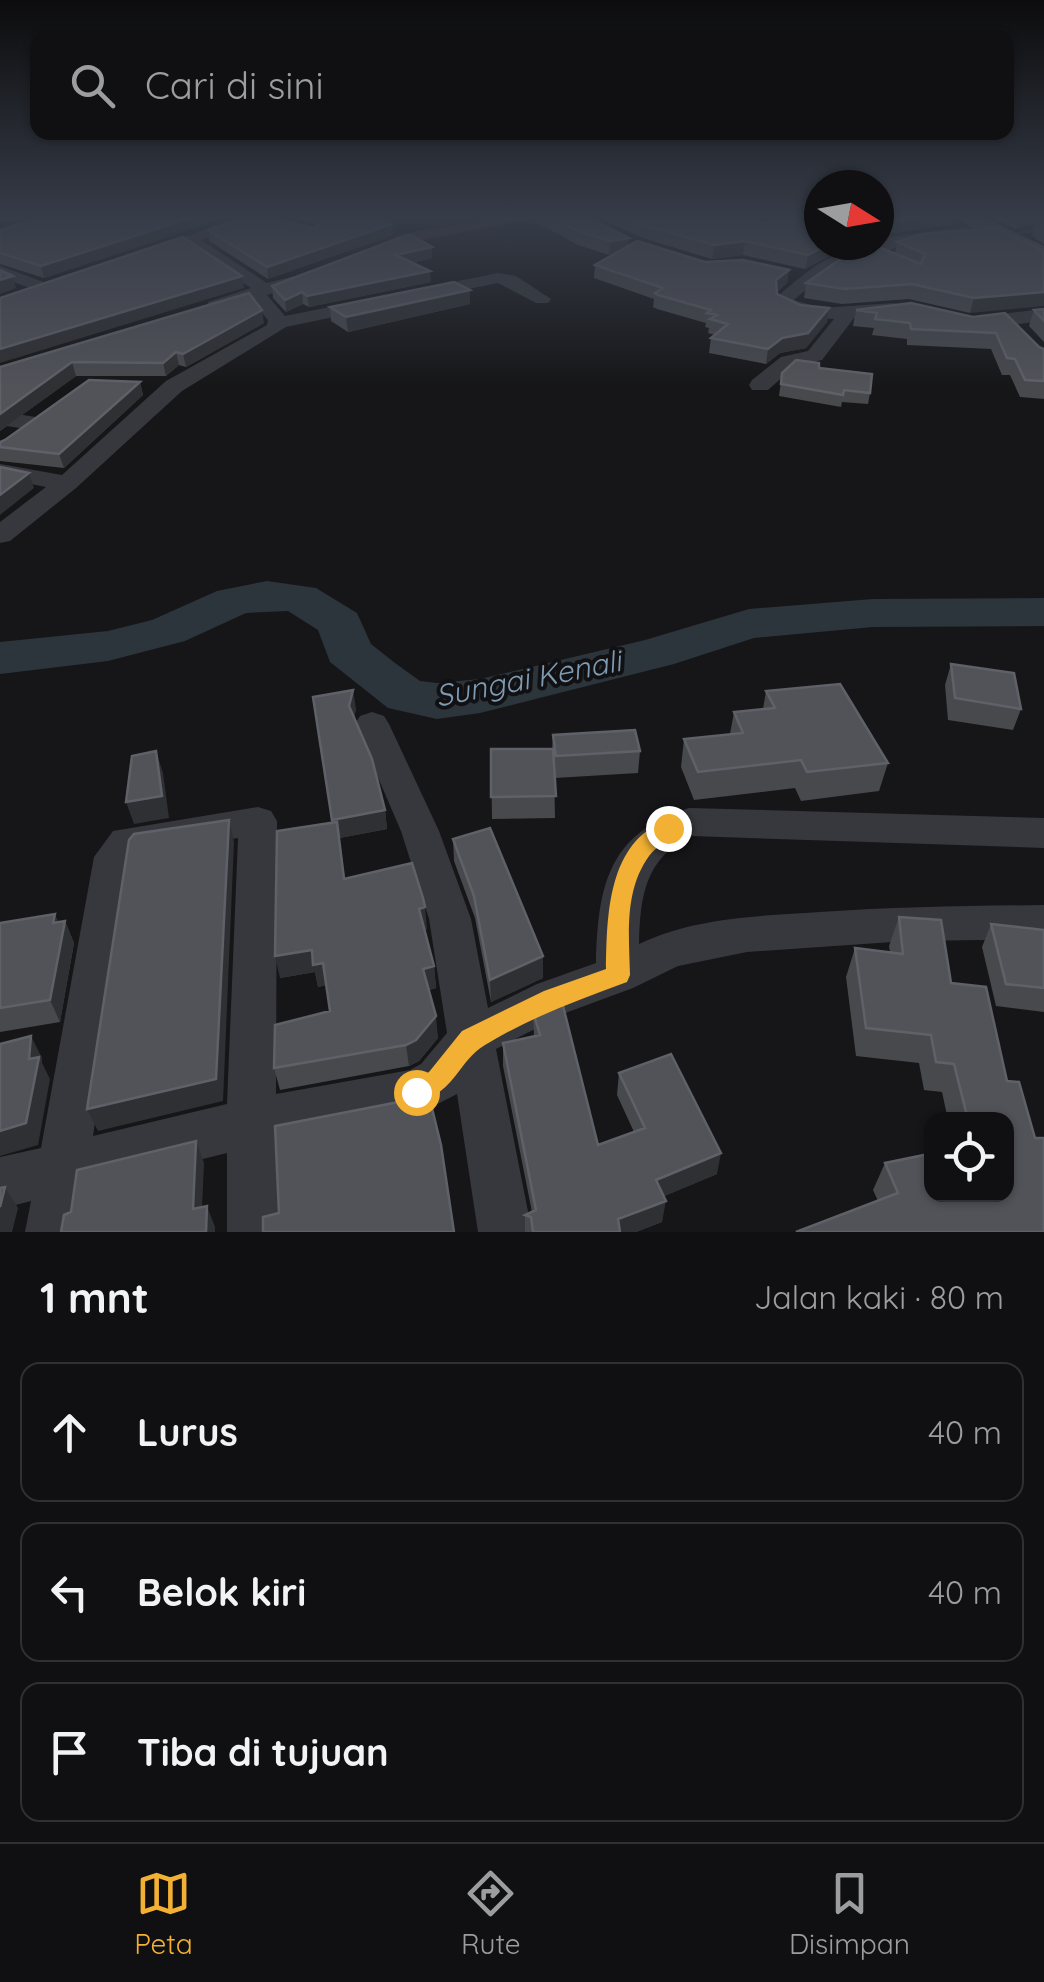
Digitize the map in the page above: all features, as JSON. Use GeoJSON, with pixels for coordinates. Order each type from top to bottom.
{"type":"FeatureCollection","features":[{"type":"Feature","properties":{"kind":"street"},"geometry":{"type":"LineString","coordinates":[[8,273],[51,286],[14,298]]}},
{"type":"Feature","properties":{"kind":"street"},"geometry":{"type":"LineString","coordinates":[[240,273],[261,292],[280,322]]}},
{"type":"Feature","properties":{"kind":"street"},"geometry":{"type":"LineString","coordinates":[[200,311],[310,273]]}},
{"type":"Feature","properties":{"kind":"street"},"geometry":{"type":"LineString","coordinates":[[786,273],[810,278]]}},
{"type":"Feature","properties":{"kind":"street"},"geometry":{"type":"LineString","coordinates":[[816,273],[784,304],[848,314],[914,310]]}},
{"type":"Feature","properties":{"kind":"street"},"geometry":{"type":"LineString","coordinates":[[0,536],[67,483],[174,386],[272,331],[280,322],[490,278],[510,280],[542,299]]}},
{"type":"Feature","properties":{"kind":"street"},"geometry":{"type":"LineString","coordinates":[[760,386],[788,361],[815,356],[848,314]]}},
{"type":"Feature","properties":{"kind":"street"},"geometry":{"type":"LineString","coordinates":[[946,318],[970,323],[1044,315]]}},
{"type":"Feature","properties":{"kind":"street"},"geometry":{"type":"LineString","coordinates":[[1007,320],[1032,344]]}},
{"type":"Feature","properties":{"kind":"street"},"geometry":{"type":"LineString","coordinates":[[134,384],[174,386]]}},
{"type":"Feature","properties":{"kind":"street"},"geometry":{"type":"LineString","coordinates":[[6,429],[41,417]]}},
{"type":"Feature","properties":{"kind":"street"},"geometry":{"type":"LineString","coordinates":[[0,471],[67,483]]}},
{"type":"Feature","properties":{"kind":"street"},"geometry":{"type":"LineString","coordinates":[[372,724],[420,831],[450,920],[505,1232]]}},
{"type":"Feature","properties":{"kind":"street"},"geometry":{"type":"LineString","coordinates":[[52,1232],[114,857],[127,842],[137,839],[258,821],[251,1123],[254,1232]]}},
{"type":"Feature","properties":{"kind":"street"},"geometry":{"type":"LineString","coordinates":[[618,975],[618,914],[624,882],[643,848],[668,828],[689,822],[1044,833]]}},
{"type":"Feature","properties":{"kind":"street"},"geometry":{"type":"LineString","coordinates":[[0,1183],[251,1123],[416,1092],[438,1080],[471,1039],[553,998],[618,975],[670,949],[747,934],[907,924],[1044,922]]}},
{"type":"Feature","properties":{"kind":"building"},"geometry":{"type":"Polygon","coordinates":[[[74,273],[242,276],[0,349],[0,298],[74,273]]]}},
{"type":"Feature","properties":{"kind":"building"},"geometry":{"type":"Polygon","coordinates":[[[305,273],[418,273],[307,296],[302,292],[285,300],[272,286],[305,273]]]}},
{"type":"Feature","properties":{"kind":"building"},"geometry":{"type":"Polygon","coordinates":[[[620,273],[784,273],[776,280],[777,294],[800,305],[829,308],[808,333],[782,338],[768,349],[711,338],[728,324],[710,319],[717,315],[707,313],[711,310],[655,293],[663,288],[620,273]]]}},
{"type":"Feature","properties":{"kind":"building"},"geometry":{"type":"Polygon","coordinates":[[[820,273],[1044,273],[1044,292],[974,298],[912,284],[845,289],[806,283],[820,273]]]}},
{"type":"Feature","properties":{"kind":"building"},"geometry":{"type":"Polygon","coordinates":[[[454,282],[470,290],[346,317],[330,307],[454,282]]]}},
{"type":"Feature","properties":{"kind":"building"},"geometry":{"type":"Polygon","coordinates":[[[249,293],[262,310],[183,354],[176,352],[163,363],[72,362],[0,414],[0,367],[249,293]]]}},
{"type":"Feature","properties":{"kind":"building"},"geometry":{"type":"Polygon","coordinates":[[[911,303],[973,317],[1005,313],[1044,349],[1044,381],[1025,380],[1015,359],[1007,358],[996,333],[911,329],[910,323],[875,319],[877,313],[856,310],[911,303]]]}},
{"type":"Feature","properties":{"kind":"building"},"geometry":{"type":"Polygon","coordinates":[[[796,360],[819,363],[819,368],[872,374],[870,393],[844,390],[843,395],[781,384],[782,373],[796,360]]]}},
{"type":"Feature","properties":{"kind":"building"},"geometry":{"type":"Polygon","coordinates":[[[89,380],[140,382],[59,454],[0,447],[0,442],[89,380]]]}},
{"type":"Feature","properties":{"kind":"building"},"geometry":{"type":"Polygon","coordinates":[[[0,467],[29,473],[0,495],[0,467]]]}},
{"type":"Feature","properties":{"kind":"building"},"geometry":{"type":"Polygon","coordinates":[[[951,664],[1014,673],[1021,709],[955,698],[951,664]]]}},
{"type":"Feature","properties":{"kind":"building"},"geometry":{"type":"Polygon","coordinates":[[[840,684],[888,763],[807,772],[801,760],[698,772],[684,739],[743,733],[734,712],[775,708],[766,691],[840,684]]]}},
{"type":"Feature","properties":{"kind":"building"},"geometry":{"type":"Polygon","coordinates":[[[353,690],[349,706],[372,759],[385,810],[332,820],[313,697],[353,690]]]}},
{"type":"Feature","properties":{"kind":"building"},"geometry":{"type":"Polygon","coordinates":[[[635,730],[640,751],[556,756],[553,735],[635,730]]]}},
{"type":"Feature","properties":{"kind":"building"},"geometry":{"type":"Polygon","coordinates":[[[491,749],[553,749],[556,796],[491,797],[491,749]]]}},
{"type":"Feature","properties":{"kind":"building"},"geometry":{"type":"Polygon","coordinates":[[[156,751],[162,796],[126,802],[132,756],[156,751]]]}},
{"type":"Feature","properties":{"kind":"building"},"geometry":{"type":"Polygon","coordinates":[[[229,820],[216,1079],[87,1109],[129,840],[134,834],[229,820]]]}},
{"type":"Feature","properties":{"kind":"building"},"geometry":{"type":"Polygon","coordinates":[[[337,822],[344,879],[412,863],[425,907],[419,909],[434,966],[423,969],[436,1016],[416,1040],[406,1045],[274,1068],[275,1025],[330,1011],[323,963],[313,965],[312,950],[275,956],[277,831],[337,822]]]}},
{"type":"Feature","properties":{"kind":"building"},"geometry":{"type":"Polygon","coordinates":[[[490,828],[543,956],[490,980],[474,896],[453,839],[490,828]]]}},
{"type":"Feature","properties":{"kind":"building"},"geometry":{"type":"Polygon","coordinates":[[[55,914],[53,923],[65,921],[50,1000],[0,1008],[0,923],[55,914]]]}},
{"type":"Feature","properties":{"kind":"building"},"geometry":{"type":"Polygon","coordinates":[[[899,917],[941,920],[951,983],[986,987],[1007,1081],[1019,1082],[1035,1138],[1044,1138],[1044,1232],[796,1232],[898,1193],[885,1163],[924,1155],[924,1202],[1014,1202],[1014,1112],[966,1112],[954,1064],[936,1062],[931,1035],[866,1028],[855,948],[903,954],[899,917]]]}},
{"type":"Feature","properties":{"kind":"building"},"geometry":{"type":"Polygon","coordinates":[[[991,924],[1044,930],[1044,988],[1006,984],[991,924]]]}},
{"type":"Feature","properties":{"kind":"building"},"geometry":{"type":"Polygon","coordinates":[[[561,998],[598,1145],[645,1128],[619,1073],[671,1054],[721,1153],[656,1180],[666,1201],[618,1219],[620,1232],[533,1232],[531,1217],[525,1215],[536,1210],[503,1043],[540,1035],[533,1012],[561,998]]]}},
{"type":"Feature","properties":{"kind":"building"},"geometry":{"type":"Polygon","coordinates":[[[31,1036],[29,1059],[39,1057],[26,1123],[0,1131],[0,1044],[31,1036]]]}},
{"type":"Feature","properties":{"kind":"building"},"geometry":{"type":"Polygon","coordinates":[[[428,1092],[441,1145],[454,1232],[263,1232],[263,1217],[279,1213],[275,1126],[414,1099],[428,1092]]]}},
{"type":"Feature","properties":{"kind":"building"},"geometry":{"type":"Polygon","coordinates":[[[196,1141],[193,1209],[207,1206],[206,1232],[61,1232],[64,1215],[71,1212],[77,1170],[196,1141]]]}},
{"type":"Feature","properties":{"kind":"waterway","name":"Sungai Kenali"},"geometry":{"type":"LineString","coordinates":[[0,658],[108,646],[168,631],[233,601],[267,595],[300,598],[340,623],[348,651],[377,675],[406,696],[437,701],[480,696],[656,653],[749,624],[873,613],[1044,612]]}},
{"type":"Feature","properties":{"kind":"route"},"geometry":{"type":"LineString","coordinates":[[416,1092],[438,1080],[471,1039],[553,998],[618,975],[618,914],[624,882],[643,848],[668,828]]}}]}
